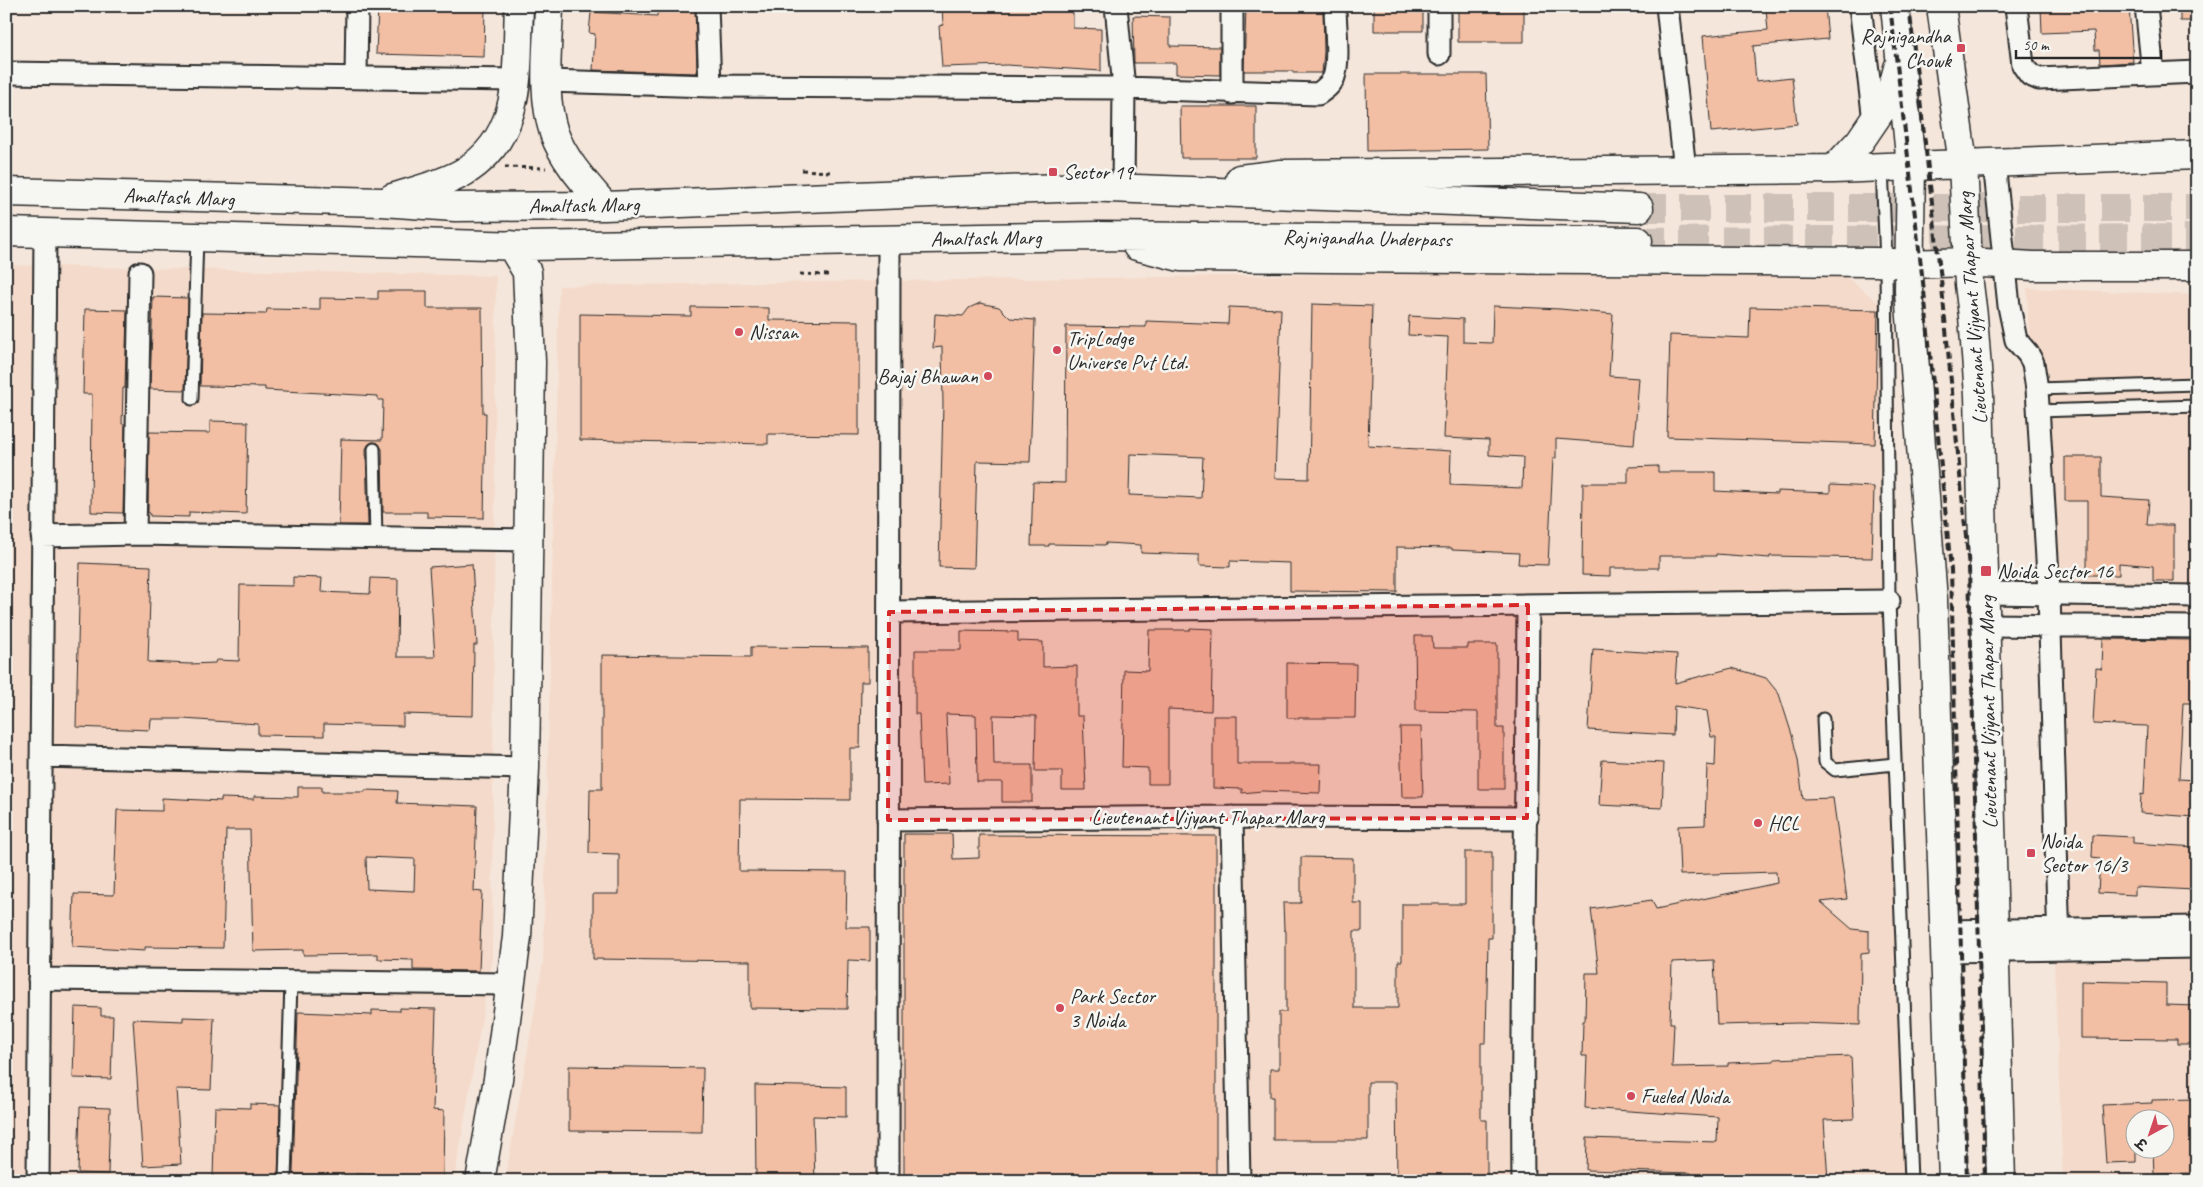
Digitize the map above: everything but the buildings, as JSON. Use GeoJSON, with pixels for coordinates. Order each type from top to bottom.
{"type":"FeatureCollection","features":[{"type":"Feature","properties":{"kind":"main road"},"geometry":{"type":"LineString","coordinates":[[382,202],[463,173],[486,154],[507,125],[512,109],[516,80],[519,6]]}},
{"type":"Feature","properties":{"kind":"main road"},"geometry":{"type":"LineString","coordinates":[[549,6],[548,108],[555,135],[576,172],[604,206]]}},
{"type":"Feature","properties":{"kind":"main road"},"geometry":{"type":"LineString","coordinates":[[1895,6],[1911,166],[1897,263],[1909,291],[1933,600],[1953,1181]]}},
{"type":"Feature","properties":{"kind":"main road","name":"Lieutenant Vijyant Thapar Marg"},"geometry":{"type":"LineString","coordinates":[[1941,6],[1955,120],[1963,164],[1967,262],[1979,395],[2001,1181]]}},
{"type":"Feature","properties":{"kind":"main road"},"geometry":{"type":"LineString","coordinates":[[1834,169],[1860,141],[1890,97],[1901,58]]}},
{"type":"Feature","properties":{"kind":"main road"},"geometry":{"type":"LineString","coordinates":[[1162,189],[1280,174],[1834,169],[2197,155]]}},
{"type":"Feature","properties":{"kind":"main road","name":"Amaltash Marg"},"geometry":{"type":"LineString","coordinates":[[6,192],[382,202],[455,207],[604,206],[1084,187],[1162,189]]}},
{"type":"Feature","properties":{"kind":"main road","name":"Rajnigandha Underpass"},"geometry":{"type":"LineString","coordinates":[[1162,189],[1639,208]]}},
{"type":"Feature","properties":{"kind":"main road","name":"Amaltash Marg"},"geometry":{"type":"LineString","coordinates":[[6,232],[545,246],[1097,236]]}},
{"type":"Feature","properties":{"kind":"main road"},"geometry":{"type":"LineString","coordinates":[[1097,236],[1180,257],[1967,262],[2004,265],[2197,266]]}},
{"type":"Feature","properties":{"kind":"main road","name":"Rajnigandha Underpass"},"geometry":{"type":"LineString","coordinates":[[1097,236],[1638,241]]}},
{"type":"Feature","properties":{"kind":"main road"},"geometry":{"type":"LineString","coordinates":[[480,1181],[498,1079],[517,937],[525,768],[531,362],[528,272],[511,245]]}},
{"type":"Feature","properties":{"kind":"main road"},"geometry":{"type":"LineString","coordinates":[[528,272],[545,246]]}},
{"type":"Feature","properties":{"kind":"street"},"geometry":{"type":"LineString","coordinates":[[356,77],[357,6]]}},
{"type":"Feature","properties":{"kind":"street"},"geometry":{"type":"LineString","coordinates":[[707,6],[710,86]]}},
{"type":"Feature","properties":{"kind":"street"},"geometry":{"type":"LineString","coordinates":[[1116,6],[1124,88],[1123,188]]}},
{"type":"Feature","properties":{"kind":"street"},"geometry":{"type":"LineString","coordinates":[[1232,6],[1232,93]]}},
{"type":"Feature","properties":{"kind":"street"},"geometry":{"type":"LineString","coordinates":[[547,81],[710,86],[1124,88],[1232,93],[1318,94],[1328,87],[1336,68],[1335,6]]}},
{"type":"Feature","properties":{"kind":"street"},"geometry":{"type":"LineString","coordinates":[[1439,6],[1439,54]]}},
{"type":"Feature","properties":{"kind":"street"},"geometry":{"type":"LineString","coordinates":[[1667,6],[1685,170]]}},
{"type":"Feature","properties":{"kind":"street"},"geometry":{"type":"LineString","coordinates":[[1860,6],[1874,121]]}},
{"type":"Feature","properties":{"kind":"street"},"geometry":{"type":"LineString","coordinates":[[2016,6],[2023,65],[2030,75],[2039,79],[2197,72]]}},
{"type":"Feature","properties":{"kind":"street"},"geometry":{"type":"LineString","coordinates":[[2146,6],[2153,73]]}},
{"type":"Feature","properties":{"kind":"street"},"geometry":{"type":"LineString","coordinates":[[6,73],[516,80]]}},
{"type":"Feature","properties":{"kind":"street"},"geometry":{"type":"LineString","coordinates":[[1994,162],[2009,306],[2016,340],[2033,363],[2038,411],[2049,593],[2059,938]]}},
{"type":"Feature","properties":{"kind":"street"},"geometry":{"type":"LineString","coordinates":[[38,1181],[44,233]]}},
{"type":"Feature","properties":{"kind":"street"},"geometry":{"type":"LineString","coordinates":[[888,1181],[889,240]]}},
{"type":"Feature","properties":{"kind":"street"},"geometry":{"type":"LineString","coordinates":[[136,534],[140,273]]}},
{"type":"Feature","properties":{"kind":"street"},"geometry":{"type":"LineString","coordinates":[[42,536],[136,534],[528,540]]}},
{"type":"Feature","properties":{"kind":"street"},"geometry":{"type":"LineString","coordinates":[[1985,593],[2197,596]]}},
{"type":"Feature","properties":{"kind":"street"},"geometry":{"type":"LineString","coordinates":[[889,612],[1889,601]]}},
{"type":"Feature","properties":{"kind":"street"},"geometry":{"type":"LineString","coordinates":[[1523,1181],[1522,1053],[1527,818],[1528,605]]}},
{"type":"Feature","properties":{"kind":"street"},"geometry":{"type":"LineString","coordinates":[[1986,625],[2197,627]]}},
{"type":"Feature","properties":{"kind":"street"},"geometry":{"type":"LineString","coordinates":[[41,756],[525,768]]}},
{"type":"Feature","properties":{"kind":"street"},"geometry":{"type":"LineString","coordinates":[[1232,816],[1240,1181]]}},
{"type":"Feature","properties":{"kind":"street","name":"Lieutenant Vijyant Thapar Marg"},"geometry":{"type":"LineString","coordinates":[[888,820],[1232,816],[1527,818]]}},
{"type":"Feature","properties":{"kind":"street"},"geometry":{"type":"LineString","coordinates":[[1945,941],[2059,938],[2197,927]]}},
{"type":"Feature","properties":{"kind":"street"},"geometry":{"type":"LineString","coordinates":[[2059,938],[2197,947]]}},
{"type":"Feature","properties":{"kind":"street"},"geometry":{"type":"LineString","coordinates":[[39,979],[511,984]]}},
{"type":"Feature","properties":{"kind":"lane"},"geometry":{"type":"LineString","coordinates":[[1882,167],[1897,263],[1889,601],[1911,1181]]}},
{"type":"Feature","properties":{"kind":"lane"},"geometry":{"type":"LineString","coordinates":[[192,399],[197,237]]}},
{"type":"Feature","properties":{"kind":"lane"},"geometry":{"type":"LineString","coordinates":[[2036,389],[2197,384]]}},
{"type":"Feature","properties":{"kind":"lane"},"geometry":{"type":"LineString","coordinates":[[2038,411],[2197,406]]}},
{"type":"Feature","properties":{"kind":"lane"},"geometry":{"type":"LineString","coordinates":[[374,449],[376,539]]}},
{"type":"Feature","properties":{"kind":"lane"},"geometry":{"type":"LineString","coordinates":[[1822,719],[1825,762],[1835,770],[1895,764]]}},
{"type":"Feature","properties":{"kind":"lane"},"geometry":{"type":"LineString","coordinates":[[285,1181],[291,982]]}},
{"type":"Feature","properties":{"kind":"path"},"geometry":{"type":"LineString","coordinates":[[486,154],[506,167],[557,169],[568,158]]}},
{"type":"Feature","properties":{"kind":"path"},"geometry":{"type":"LineString","coordinates":[[802,170],[830,172]]}},
{"type":"Feature","properties":{"kind":"path"},"geometry":{"type":"LineString","coordinates":[[800,274],[829,275]]}},
{"type":"Feature","properties":{"kind":"highlighted area"},"geometry":{"type":"Polygon","coordinates":[[[1528,605],[1527,818],[888,820],[889,612],[1528,605]]]}},
{"type":"Feature","properties":{"kind":"shaded area"},"geometry":{"type":"Polygon","coordinates":[[[6,265],[496,276],[492,959],[454,1181],[6,1181],[6,265]]]}},
{"type":"Feature","properties":{"kind":"shaded area"},"geometry":{"type":"Polygon","coordinates":[[[1834,267],[1883,306],[1905,1181],[505,1181],[543,962],[559,286],[1834,267]]]}},
{"type":"Feature","properties":{"kind":"shaded area"},"geometry":{"type":"Polygon","coordinates":[[[2027,288],[2197,295],[2197,1181],[2063,1181],[2027,288]]]}},
{"type":"Feature","properties":{"kind":"tunnel"},"geometry":{"type":"LineString","coordinates":[[1639,208],[2197,208]]}},
{"type":"Feature","properties":{"kind":"tunnel"},"geometry":{"type":"LineString","coordinates":[[1638,241],[2197,238]]}},
{"type":"Feature","properties":{"kind":"railway"},"geometry":{"type":"LineString","coordinates":[[1890,6],[1924,291],[1951,570],[1967,1181]]}},
{"type":"Feature","properties":{"kind":"railway"},"geometry":{"type":"LineString","coordinates":[[1909,6],[1942,288],[1969,568],[1985,1181]]}},
{"type":"Feature","properties":{"kind":"place","name":"Rajnigandha Chowk"},"geometry":{"type":"Point","coordinates":[1961,48]}},
{"type":"Feature","properties":{"kind":"place","name":"Sector 19"},"geometry":{"type":"Point","coordinates":[1053,172]}},
{"type":"Feature","properties":{"kind":"place","name":"Nissan"},"geometry":{"type":"Point","coordinates":[739,332]}},
{"type":"Feature","properties":{"kind":"place","name":"TripLodge Universe Pvt Ltd."},"geometry":{"type":"Point","coordinates":[1057,350]}},
{"type":"Feature","properties":{"kind":"place","name":"Bajaj Bhawan"},"geometry":{"type":"Point","coordinates":[988,376]}},
{"type":"Feature","properties":{"kind":"place","name":"Noida Sector 16"},"geometry":{"type":"Point","coordinates":[1986,571]}},
{"type":"Feature","properties":{"kind":"place","name":"HCL"},"geometry":{"type":"Point","coordinates":[1758,823]}},
{"type":"Feature","properties":{"kind":"place","name":"Noida Sector 16/3"},"geometry":{"type":"Point","coordinates":[2031,853]}},
{"type":"Feature","properties":{"kind":"place","name":"Park Sector 3 Noida"},"geometry":{"type":"Point","coordinates":[1060,1008]}},
{"type":"Feature","properties":{"kind":"place","name":"Fueled Noida"},"geometry":{"type":"Point","coordinates":[1631,1096]}}]}
